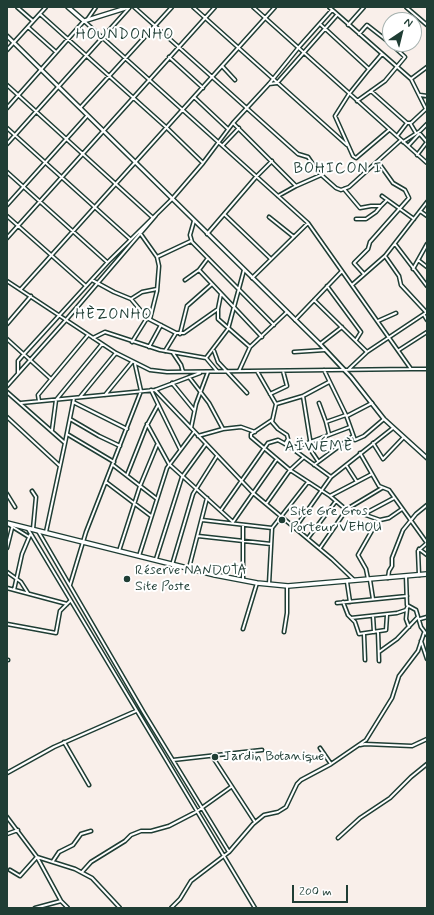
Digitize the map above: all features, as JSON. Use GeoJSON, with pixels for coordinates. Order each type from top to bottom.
{"type":"FeatureCollection","features":[{"type":"Feature","properties":{"kind":"main road"},"geometry":{"type":"LineString","coordinates":[[68,7],[85,20],[129,7]]}},
{"type":"Feature","properties":{"kind":"main road"},"geometry":{"type":"LineString","coordinates":[[7,523],[172,565],[257,583],[287,586],[427,574]]}},
{"type":"Feature","properties":{"kind":"street"},"geometry":{"type":"LineString","coordinates":[[17,7],[33,21]]}},
{"type":"Feature","properties":{"kind":"street"},"geometry":{"type":"LineString","coordinates":[[7,50],[46,7]]}},
{"type":"Feature","properties":{"kind":"street"},"geometry":{"type":"LineString","coordinates":[[7,108],[96,7]]}},
{"type":"Feature","properties":{"kind":"street"},"geometry":{"type":"LineString","coordinates":[[7,144],[103,39],[129,7]]}},
{"type":"Feature","properties":{"kind":"street"},"geometry":{"type":"LineString","coordinates":[[134,7],[298,154],[308,157],[312,165],[321,175],[336,188],[344,190],[359,208],[381,206]]}},
{"type":"Feature","properties":{"kind":"street"},"geometry":{"type":"LineString","coordinates":[[80,108],[172,7]]}},
{"type":"Feature","properties":{"kind":"street"},"geometry":{"type":"LineString","coordinates":[[193,7],[348,145]]}},
{"type":"Feature","properties":{"kind":"street"},"geometry":{"type":"LineString","coordinates":[[7,238],[215,7]]}},
{"type":"Feature","properties":{"kind":"street"},"geometry":{"type":"LineString","coordinates":[[253,7],[305,52],[349,94],[427,163]]}},
{"type":"Feature","properties":{"kind":"street"},"geometry":{"type":"LineString","coordinates":[[21,289],[275,7]]}},
{"type":"Feature","properties":{"kind":"street"},"geometry":{"type":"LineString","coordinates":[[329,7],[411,78],[427,108],[410,123]]}},
{"type":"Feature","properties":{"kind":"street"},"geometry":{"type":"LineString","coordinates":[[348,25],[364,7]]}},
{"type":"Feature","properties":{"kind":"street"},"geometry":{"type":"LineString","coordinates":[[406,7],[427,26]]}},
{"type":"Feature","properties":{"kind":"street"},"geometry":{"type":"LineString","coordinates":[[18,373],[18,361],[24,354],[108,262],[172,199],[203,163],[233,123],[269,84],[272,78],[332,10]]}},
{"type":"Feature","properties":{"kind":"street"},"geometry":{"type":"LineString","coordinates":[[40,14],[86,57],[167,128],[203,163]]}},
{"type":"Feature","properties":{"kind":"street"},"geometry":{"type":"LineString","coordinates":[[269,84],[278,83],[338,15]]}},
{"type":"Feature","properties":{"kind":"street"},"geometry":{"type":"LineString","coordinates":[[85,20],[103,39],[308,223],[411,369]]}},
{"type":"Feature","properties":{"kind":"street"},"geometry":{"type":"LineString","coordinates":[[320,24],[369,69]]}},
{"type":"Feature","properties":{"kind":"street"},"geometry":{"type":"LineString","coordinates":[[359,34],[367,26],[382,38]]}},
{"type":"Feature","properties":{"kind":"street"},"geometry":{"type":"LineString","coordinates":[[28,27],[56,52]]}},
{"type":"Feature","properties":{"kind":"street"},"geometry":{"type":"LineString","coordinates":[[7,36],[58,88],[346,370],[384,419],[403,438],[427,458]]}},
{"type":"Feature","properties":{"kind":"street"},"geometry":{"type":"LineString","coordinates":[[357,101],[385,81],[405,56],[400,52]]}},
{"type":"Feature","properties":{"kind":"street"},"geometry":{"type":"LineString","coordinates":[[382,54],[349,94],[336,114],[335,119],[352,156],[356,158],[389,130]]}},
{"type":"Feature","properties":{"kind":"street"},"geometry":{"type":"LineString","coordinates":[[169,57],[203,88]]}},
{"type":"Feature","properties":{"kind":"street"},"geometry":{"type":"LineString","coordinates":[[222,66],[235,80]]}},
{"type":"Feature","properties":{"kind":"street"},"geometry":{"type":"LineString","coordinates":[[411,78],[427,67]]}},
{"type":"Feature","properties":{"kind":"street"},"geometry":{"type":"LineString","coordinates":[[7,85],[153,218]]}},
{"type":"Feature","properties":{"kind":"street"},"geometry":{"type":"LineString","coordinates":[[371,91],[410,123],[427,142],[417,155]]}},
{"type":"Feature","properties":{"kind":"street"},"geometry":{"type":"LineString","coordinates":[[420,95],[427,96]]}},
{"type":"Feature","properties":{"kind":"street"},"geometry":{"type":"LineString","coordinates":[[194,98],[228,129]]}},
{"type":"Feature","properties":{"kind":"street"},"geometry":{"type":"LineString","coordinates":[[7,204],[87,116]]}},
{"type":"Feature","properties":{"kind":"street"},"geometry":{"type":"LineString","coordinates":[[397,136],[407,122]]}},
{"type":"Feature","properties":{"kind":"street"},"geometry":{"type":"LineString","coordinates":[[233,123],[296,186]]}},
{"type":"Feature","properties":{"kind":"street"},"geometry":{"type":"LineString","coordinates":[[408,146],[427,124]]}},
{"type":"Feature","properties":{"kind":"street"},"geometry":{"type":"LineString","coordinates":[[7,128],[130,239]]}},
{"type":"Feature","properties":{"kind":"street"},"geometry":{"type":"LineString","coordinates":[[222,145],[239,128]]}},
{"type":"Feature","properties":{"kind":"street"},"geometry":{"type":"LineString","coordinates":[[344,190],[402,141],[418,133]]}},
{"type":"Feature","properties":{"kind":"street"},"geometry":{"type":"LineString","coordinates":[[207,234],[256,177],[272,161]]}},
{"type":"Feature","properties":{"kind":"street"},"geometry":{"type":"LineString","coordinates":[[364,274],[354,263],[368,249],[370,242],[408,200],[409,196],[405,190],[393,183],[378,162]]}},
{"type":"Feature","properties":{"kind":"street"},"geometry":{"type":"LineString","coordinates":[[7,172],[108,262]]}},
{"type":"Feature","properties":{"kind":"street"},"geometry":{"type":"LineString","coordinates":[[278,196],[321,175]]}},
{"type":"Feature","properties":{"kind":"street"},"geometry":{"type":"LineString","coordinates":[[382,196],[414,219]]}},
{"type":"Feature","properties":{"kind":"street"},"geometry":{"type":"LineString","coordinates":[[356,219],[366,219],[376,212],[387,200]]}},
{"type":"Feature","properties":{"kind":"street"},"geometry":{"type":"LineString","coordinates":[[352,285],[385,256],[427,202]]}},
{"type":"Feature","properties":{"kind":"street"},"geometry":{"type":"LineString","coordinates":[[420,211],[427,216]]}},
{"type":"Feature","properties":{"kind":"street"},"geometry":{"type":"LineString","coordinates":[[224,214],[271,259]]}},
{"type":"Feature","properties":{"kind":"street"},"geometry":{"type":"LineString","coordinates":[[7,216],[53,255],[86,286]]}},
{"type":"Feature","properties":{"kind":"street"},"geometry":{"type":"LineString","coordinates":[[269,217],[294,237]]}},
{"type":"Feature","properties":{"kind":"street"},"geometry":{"type":"LineString","coordinates":[[7,386],[66,320],[153,218]]}},
{"type":"Feature","properties":{"kind":"street"},"geometry":{"type":"LineString","coordinates":[[194,220],[190,235],[191,240],[239,288],[274,326]]}},
{"type":"Feature","properties":{"kind":"street"},"geometry":{"type":"LineString","coordinates":[[252,278],[308,223]]}},
{"type":"Feature","properties":{"kind":"street"},"geometry":{"type":"LineString","coordinates":[[132,342],[148,318],[157,289],[159,266],[157,257],[140,234]]}},
{"type":"Feature","properties":{"kind":"street"},"geometry":{"type":"LineString","coordinates":[[157,257],[191,240]]}},
{"type":"Feature","properties":{"kind":"street"},"geometry":{"type":"LineString","coordinates":[[395,244],[427,286]]}},
{"type":"Feature","properties":{"kind":"street"},"geometry":{"type":"LineString","coordinates":[[413,269],[427,244]]}},
{"type":"Feature","properties":{"kind":"street"},"geometry":{"type":"LineString","coordinates":[[120,250],[123,253]]}},
{"type":"Feature","properties":{"kind":"street"},"geometry":{"type":"LineString","coordinates":[[346,370],[389,336],[427,312],[401,285],[399,276],[385,256]]}},
{"type":"Feature","properties":{"kind":"street"},"geometry":{"type":"LineString","coordinates":[[185,280],[199,270],[208,258]]}},
{"type":"Feature","properties":{"kind":"street"},"geometry":{"type":"LineString","coordinates":[[418,260],[427,267]]}},
{"type":"Feature","properties":{"kind":"street"},"geometry":{"type":"LineString","coordinates":[[199,270],[262,337]]}},
{"type":"Feature","properties":{"kind":"street"},"geometry":{"type":"LineString","coordinates":[[206,358],[214,350],[228,329],[244,270]]}},
{"type":"Feature","properties":{"kind":"street"},"geometry":{"type":"LineString","coordinates":[[295,320],[342,271]]}},
{"type":"Feature","properties":{"kind":"street"},"geometry":{"type":"LineString","coordinates":[[92,280],[131,299],[148,318],[180,334],[218,309]]}},
{"type":"Feature","properties":{"kind":"street"},"geometry":{"type":"LineString","coordinates":[[7,281],[116,353],[132,362],[160,372],[427,369]]}},
{"type":"Feature","properties":{"kind":"street"},"geometry":{"type":"LineString","coordinates":[[180,334],[187,306],[212,284]]}},
{"type":"Feature","properties":{"kind":"street"},"geometry":{"type":"LineString","coordinates":[[328,286],[361,332],[356,340]]}},
{"type":"Feature","properties":{"kind":"street"},"geometry":{"type":"LineString","coordinates":[[131,299],[142,292],[157,289]]}},
{"type":"Feature","properties":{"kind":"street"},"geometry":{"type":"LineString","coordinates":[[221,294],[218,319],[250,347]]}},
{"type":"Feature","properties":{"kind":"street"},"geometry":{"type":"LineString","coordinates":[[7,324],[31,296]]}},
{"type":"Feature","properties":{"kind":"street"},"geometry":{"type":"LineString","coordinates":[[314,300],[367,352]]}},
{"type":"Feature","properties":{"kind":"street"},"geometry":{"type":"LineString","coordinates":[[239,371],[250,347],[274,326],[287,312]]}},
{"type":"Feature","properties":{"kind":"street"},"geometry":{"type":"LineString","coordinates":[[378,321],[396,313]]}},
{"type":"Feature","properties":{"kind":"street"},"geometry":{"type":"LineString","coordinates":[[424,315],[427,320]]}},
{"type":"Feature","properties":{"kind":"street"},"geometry":{"type":"LineString","coordinates":[[148,347],[161,325]]}},
{"type":"Feature","properties":{"kind":"street"},"geometry":{"type":"LineString","coordinates":[[320,344],[342,327]]}},
{"type":"Feature","properties":{"kind":"street"},"geometry":{"type":"LineString","coordinates":[[93,338],[105,332],[165,352],[206,358],[217,372]]}},
{"type":"Feature","properties":{"kind":"street"},"geometry":{"type":"LineString","coordinates":[[399,350],[427,332]]}},
{"type":"Feature","properties":{"kind":"street"},"geometry":{"type":"LineString","coordinates":[[165,352],[176,333]]}},
{"type":"Feature","properties":{"kind":"street"},"geometry":{"type":"LineString","coordinates":[[39,401],[38,395],[88,335]]}},
{"type":"Feature","properties":{"kind":"street"},"geometry":{"type":"LineString","coordinates":[[7,339],[51,379]]}},
{"type":"Feature","properties":{"kind":"street"},"geometry":{"type":"LineString","coordinates":[[52,430],[56,400],[102,344]]}},
{"type":"Feature","properties":{"kind":"street"},"geometry":{"type":"LineString","coordinates":[[214,350],[215,358],[247,393]]}},
{"type":"Feature","properties":{"kind":"street"},"geometry":{"type":"LineString","coordinates":[[294,352],[325,350]]}},
{"type":"Feature","properties":{"kind":"street"},"geometry":{"type":"LineString","coordinates":[[79,397],[116,353]]}},
{"type":"Feature","properties":{"kind":"street"},"geometry":{"type":"LineString","coordinates":[[173,353],[183,372]]}},
{"type":"Feature","properties":{"kind":"street"},"geometry":{"type":"LineString","coordinates":[[105,395],[132,362]]}},
{"type":"Feature","properties":{"kind":"street"},"geometry":{"type":"LineString","coordinates":[[70,585],[83,542],[141,391],[135,363]]}},
{"type":"Feature","properties":{"kind":"street"},"geometry":{"type":"LineString","coordinates":[[324,370],[346,415],[353,436],[356,440],[384,419]]}},
{"type":"Feature","properties":{"kind":"street"},"geometry":{"type":"LineString","coordinates":[[257,371],[276,404],[272,420],[250,436],[290,470],[347,509],[378,520],[389,518],[402,509]]}},
{"type":"Feature","properties":{"kind":"street"},"geometry":{"type":"LineString","coordinates":[[270,394],[287,386],[283,371]]}},
{"type":"Feature","properties":{"kind":"street"},"geometry":{"type":"LineString","coordinates":[[21,403],[155,390],[203,372]]}},
{"type":"Feature","properties":{"kind":"street"},"geometry":{"type":"LineString","coordinates":[[191,429],[194,410],[208,372]]}},
{"type":"Feature","properties":{"kind":"street"},"geometry":{"type":"LineString","coordinates":[[189,377],[209,403],[223,429]]}},
{"type":"Feature","properties":{"kind":"street"},"geometry":{"type":"LineString","coordinates":[[276,404],[303,396],[329,382]]}},
{"type":"Feature","properties":{"kind":"street"},"geometry":{"type":"LineString","coordinates":[[172,384],[194,410]]}},
{"type":"Feature","properties":{"kind":"street"},"geometry":{"type":"LineString","coordinates":[[151,390],[180,449]]}},
{"type":"Feature","properties":{"kind":"street"},"geometry":{"type":"LineString","coordinates":[[155,390],[253,493],[320,548],[355,581]]}},
{"type":"Feature","properties":{"kind":"street"},"geometry":{"type":"LineString","coordinates":[[7,392],[65,443]]}},
{"type":"Feature","properties":{"kind":"street"},"geometry":{"type":"LineString","coordinates":[[303,396],[310,442],[313,455],[318,461]]}},
{"type":"Feature","properties":{"kind":"street"},"geometry":{"type":"LineString","coordinates":[[46,532],[74,398]]}},
{"type":"Feature","properties":{"kind":"street"},"geometry":{"type":"LineString","coordinates":[[73,402],[127,428]]}},
{"type":"Feature","properties":{"kind":"street"},"geometry":{"type":"LineString","coordinates":[[319,403],[329,434]]}},
{"type":"Feature","properties":{"kind":"street"},"geometry":{"type":"LineString","coordinates":[[326,422],[372,403]]}},
{"type":"Feature","properties":{"kind":"street"},"geometry":{"type":"LineString","coordinates":[[127,476],[147,424],[158,405]]}},
{"type":"Feature","properties":{"kind":"street"},"geometry":{"type":"LineString","coordinates":[[7,417],[60,466]]}},
{"type":"Feature","properties":{"kind":"street"},"geometry":{"type":"LineString","coordinates":[[70,419],[120,446]]}},
{"type":"Feature","properties":{"kind":"street"},"geometry":{"type":"LineString","coordinates":[[272,420],[276,427],[288,437],[285,444]]}},
{"type":"Feature","properties":{"kind":"street"},"geometry":{"type":"LineString","coordinates":[[147,424],[169,464],[221,510],[233,523]]}},
{"type":"Feature","properties":{"kind":"street"},"geometry":{"type":"LineString","coordinates":[[198,436],[223,429],[245,427],[255,432]]}},
{"type":"Feature","properties":{"kind":"street"},"geometry":{"type":"LineString","coordinates":[[289,446],[297,447],[350,427]]}},
{"type":"Feature","properties":{"kind":"street"},"geometry":{"type":"LineString","coordinates":[[295,528],[331,477],[393,428]]}},
{"type":"Feature","properties":{"kind":"street"},"geometry":{"type":"LineString","coordinates":[[139,556],[169,464],[194,432]]}},
{"type":"Feature","properties":{"kind":"street"},"geometry":{"type":"LineString","coordinates":[[67,434],[114,462]]}},
{"type":"Feature","properties":{"kind":"street"},"geometry":{"type":"LineString","coordinates":[[314,465],[353,436]]}},
{"type":"Feature","properties":{"kind":"street"},"geometry":{"type":"LineString","coordinates":[[373,443],[383,459],[403,438]]}},
{"type":"Feature","properties":{"kind":"street"},"geometry":{"type":"LineString","coordinates":[[221,510],[264,448],[268,443],[274,441],[278,440],[289,446],[303,458],[331,477]]}},
{"type":"Feature","properties":{"kind":"street"},"geometry":{"type":"LineString","coordinates":[[119,551],[140,486],[157,444]]}},
{"type":"Feature","properties":{"kind":"street"},"geometry":{"type":"LineString","coordinates":[[155,560],[182,477],[206,444]]}},
{"type":"Feature","properties":{"kind":"street"},"geometry":{"type":"LineString","coordinates":[[360,453],[382,488],[387,489],[427,543],[419,549],[417,554],[420,575]]}},
{"type":"Feature","properties":{"kind":"street"},"geometry":{"type":"LineString","coordinates":[[172,565],[196,488],[218,456]]}},
{"type":"Feature","properties":{"kind":"street"},"geometry":{"type":"LineString","coordinates":[[266,504],[290,470],[303,458]]}},
{"type":"Feature","properties":{"kind":"street"},"geometry":{"type":"LineString","coordinates":[[233,523],[277,460]]}},
{"type":"Feature","properties":{"kind":"street"},"geometry":{"type":"LineString","coordinates":[[113,465],[157,499]]}},
{"type":"Feature","properties":{"kind":"street"},"geometry":{"type":"LineString","coordinates":[[346,465],[357,482]]}},
{"type":"Feature","properties":{"kind":"street"},"geometry":{"type":"LineString","coordinates":[[330,496],[372,474]]}},
{"type":"Feature","properties":{"kind":"street"},"geometry":{"type":"LineString","coordinates":[[106,482],[152,516]]}},
{"type":"Feature","properties":{"kind":"street"},"geometry":{"type":"LineString","coordinates":[[269,584],[272,528],[308,482]]}},
{"type":"Feature","properties":{"kind":"street"},"geometry":{"type":"LineString","coordinates":[[320,548],[347,509],[382,488]]}},
{"type":"Feature","properties":{"kind":"street"},"geometry":{"type":"LineString","coordinates":[[32,491],[36,498],[32,529]]}},
{"type":"Feature","properties":{"kind":"street"},"geometry":{"type":"LineString","coordinates":[[7,494],[15,507]]}},
{"type":"Feature","properties":{"kind":"street"},"geometry":{"type":"LineString","coordinates":[[189,568],[207,498]]}},
{"type":"Feature","properties":{"kind":"street"},"geometry":{"type":"LineString","coordinates":[[364,514],[394,498]]}},
{"type":"Feature","properties":{"kind":"street"},"geometry":{"type":"LineString","coordinates":[[308,538],[336,501]]}},
{"type":"Feature","properties":{"kind":"street"},"geometry":{"type":"LineString","coordinates":[[388,578],[389,571],[392,566],[391,559],[403,530],[410,520],[427,505]]}},
{"type":"Feature","properties":{"kind":"street"},"geometry":{"type":"LineString","coordinates":[[202,520],[272,528]]}},
{"type":"Feature","properties":{"kind":"street"},"geometry":{"type":"LineString","coordinates":[[373,599],[366,568],[358,555],[378,520]]}},
{"type":"Feature","properties":{"kind":"street"},"geometry":{"type":"LineString","coordinates":[[7,523],[12,528],[29,536]]}},
{"type":"Feature","properties":{"kind":"street"},"geometry":{"type":"LineString","coordinates":[[243,581],[244,525]]}},
{"type":"Feature","properties":{"kind":"street"},"geometry":{"type":"LineString","coordinates":[[7,548],[12,528]]}},
{"type":"Feature","properties":{"kind":"street"},"geometry":{"type":"LineString","coordinates":[[27,528],[29,536],[70,601],[255,908]]}},
{"type":"Feature","properties":{"kind":"street"},"geometry":{"type":"LineString","coordinates":[[38,530],[44,545],[70,585],[229,852]]}},
{"type":"Feature","properties":{"kind":"street"},"geometry":{"type":"LineString","coordinates":[[14,590],[22,554],[29,536]]}},
{"type":"Feature","properties":{"kind":"street"},"geometry":{"type":"LineString","coordinates":[[198,536],[271,544]]}},
{"type":"Feature","properties":{"kind":"street"},"geometry":{"type":"LineString","coordinates":[[419,549],[427,555]]}},
{"type":"Feature","properties":{"kind":"street"},"geometry":{"type":"LineString","coordinates":[[7,572],[22,583],[28,593]]}},
{"type":"Feature","properties":{"kind":"street"},"geometry":{"type":"LineString","coordinates":[[406,576],[406,596],[408,606],[406,619],[409,627]]}},
{"type":"Feature","properties":{"kind":"street"},"geometry":{"type":"LineString","coordinates":[[347,582],[350,602]]}},
{"type":"Feature","properties":{"kind":"street"},"geometry":{"type":"LineString","coordinates":[[242,629],[257,583]]}},
{"type":"Feature","properties":{"kind":"street"},"geometry":{"type":"LineString","coordinates":[[284,632],[287,613],[287,586]]}},
{"type":"Feature","properties":{"kind":"street"},"geometry":{"type":"LineString","coordinates":[[7,588],[67,604]]}},
{"type":"Feature","properties":{"kind":"street"},"geometry":{"type":"LineString","coordinates":[[337,603],[406,596]]}},
{"type":"Feature","properties":{"kind":"street"},"geometry":{"type":"LineString","coordinates":[[7,624],[56,633],[60,611],[70,601]]}},
{"type":"Feature","properties":{"kind":"street"},"geometry":{"type":"LineString","coordinates":[[344,602],[350,618],[356,624],[358,634],[386,630],[387,614]]}},
{"type":"Feature","properties":{"kind":"street"},"geometry":{"type":"LineString","coordinates":[[408,606],[416,609],[424,633],[427,635]]}},
{"type":"Feature","properties":{"kind":"street"},"geometry":{"type":"LineString","coordinates":[[350,618],[387,614],[407,609]]}},
{"type":"Feature","properties":{"kind":"street"},"geometry":{"type":"LineString","coordinates":[[373,616],[374,632]]}},
{"type":"Feature","properties":{"kind":"street"},"geometry":{"type":"LineString","coordinates":[[379,652],[397,639],[419,618],[427,617]]}},
{"type":"Feature","properties":{"kind":"street"},"geometry":{"type":"LineString","coordinates":[[378,632],[379,661]]}},
{"type":"Feature","properties":{"kind":"street"},"geometry":{"type":"LineString","coordinates":[[171,908],[178,902],[186,887],[197,875],[229,852],[255,822],[264,816],[284,808],[298,782],[331,764],[372,733],[395,691],[399,676],[418,651],[424,633]]}},
{"type":"Feature","properties":{"kind":"street"},"geometry":{"type":"LineString","coordinates":[[364,634],[365,660]]}},
{"type":"Feature","properties":{"kind":"street"},"geometry":{"type":"LineString","coordinates":[[421,641],[426,650],[427,659]]}},
{"type":"Feature","properties":{"kind":"street"},"geometry":{"type":"LineString","coordinates":[[7,773],[64,742],[136,711]]}},
{"type":"Feature","properties":{"kind":"street"},"geometry":{"type":"LineString","coordinates":[[356,746],[365,744],[412,746],[427,739]]}},
{"type":"Feature","properties":{"kind":"street"},"geometry":{"type":"LineString","coordinates":[[64,742],[89,785]]}},
{"type":"Feature","properties":{"kind":"street"},"geometry":{"type":"LineString","coordinates":[[320,748],[331,764]]}},
{"type":"Feature","properties":{"kind":"street"},"geometry":{"type":"LineString","coordinates":[[173,760],[262,750]]}},
{"type":"Feature","properties":{"kind":"street"},"geometry":{"type":"LineString","coordinates":[[212,756],[255,822]]}},
{"type":"Feature","properties":{"kind":"street"},"geometry":{"type":"LineString","coordinates":[[338,838],[360,818],[390,798],[411,777],[427,764]]}},
{"type":"Feature","properties":{"kind":"street"},"geometry":{"type":"LineString","coordinates":[[82,872],[91,862],[134,834],[141,831],[150,831],[169,826],[202,808],[231,787]]}},
{"type":"Feature","properties":{"kind":"street"},"geometry":{"type":"LineString","coordinates":[[7,817],[37,857],[61,901],[68,908]]}},
{"type":"Feature","properties":{"kind":"street"},"geometry":{"type":"LineString","coordinates":[[7,834],[18,830]]}},
{"type":"Feature","properties":{"kind":"street"},"geometry":{"type":"LineString","coordinates":[[53,861],[59,852],[73,845],[81,834],[91,831]]}},
{"type":"Feature","properties":{"kind":"street"},"geometry":{"type":"LineString","coordinates":[[37,857],[53,861],[82,872],[92,878],[120,908]]}},
{"type":"Feature","properties":{"kind":"street"},"geometry":{"type":"LineString","coordinates":[[10,870],[20,876],[37,857]]}},
{"type":"Feature","properties":{"kind":"street"},"geometry":{"type":"LineString","coordinates":[[35,908],[61,901]]}},
{"type":"Feature","properties":{"kind":"place","name":"Site Gre Gros Porteur VEHOU"},"geometry":{"type":"Point","coordinates":[282,520]}},
{"type":"Feature","properties":{"kind":"place","name":"Réserve NANDOTA Site Poste"},"geometry":{"type":"Point","coordinates":[127,579]}},
{"type":"Feature","properties":{"kind":"place","name":"Jardin Botanique"},"geometry":{"type":"Point","coordinates":[215,757]}},
{"type":"Feature","properties":{"kind":"district","name":"HOUNDONHO"},"geometry":{"type":"Point","coordinates":[125,36]}},
{"type":"Feature","properties":{"kind":"district","name":"BOHICON I"},"geometry":{"type":"Point","coordinates":[338,170]}},
{"type":"Feature","properties":{"kind":"district","name":"HÈZONHO"},"geometry":{"type":"Point","coordinates":[114,316]}},
{"type":"Feature","properties":{"kind":"district","name":"AÏWÉMÈ"},"geometry":{"type":"Point","coordinates":[319,448]}}]}
